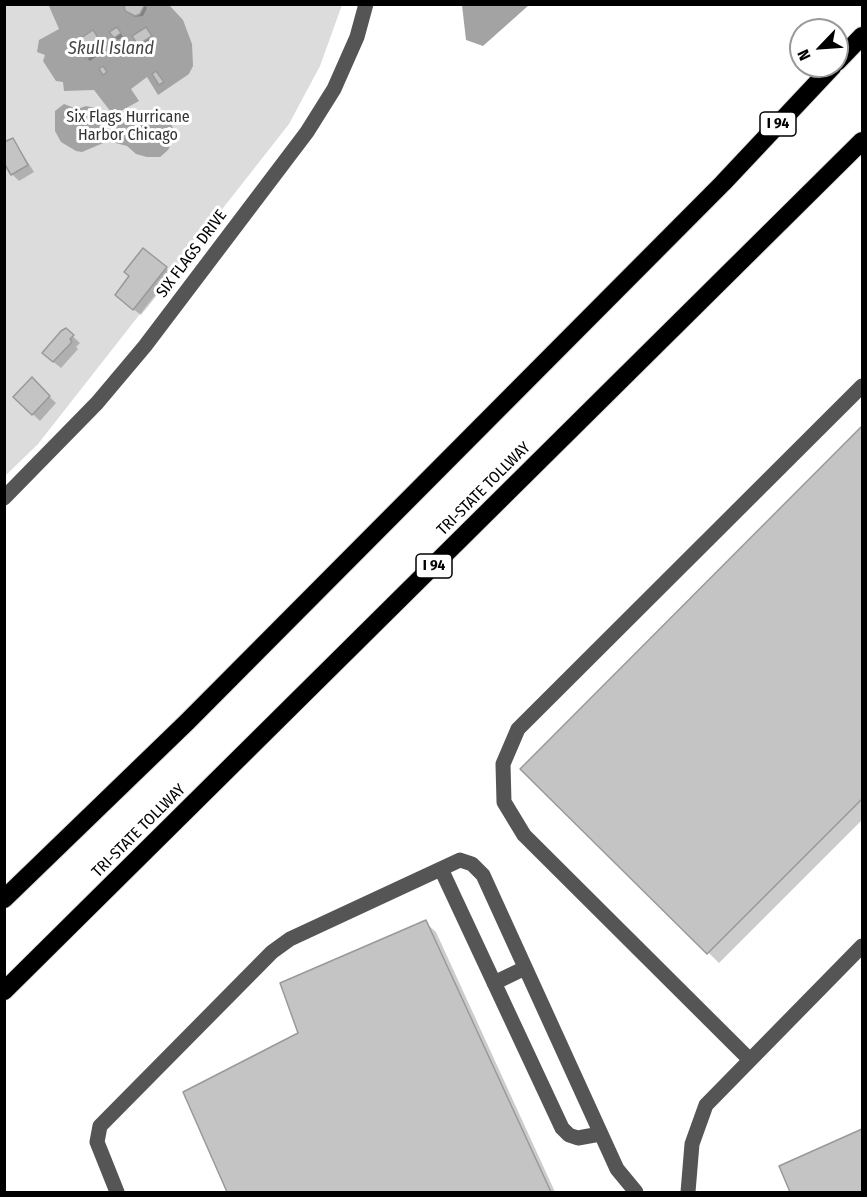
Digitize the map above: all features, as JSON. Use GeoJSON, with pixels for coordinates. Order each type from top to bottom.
{"type":"FeatureCollection","features":[{"type":"Feature","properties":{"kind":"highway"},"geometry":{"type":"LineString","coordinates":[[849,50],[862,36]]}},
{"type":"Feature","properties":{"kind":"highway","name":"I 94"},"geometry":{"type":"LineString","coordinates":[[4,899],[124,785],[489,419],[723,183],[821,78]]}},
{"type":"Feature","properties":{"kind":"highway","name":"TRI-STATE TOLLWAY"},"geometry":{"type":"LineString","coordinates":[[4,991],[862,141]]}},
{"type":"Feature","properties":{"kind":"lane","name":"SIX FLAGS DRIVE"},"geometry":{"type":"LineString","coordinates":[[4,498],[97,403],[146,346],[306,132],[334,89],[357,37],[366,4]]}},
{"type":"Feature","properties":{"kind":"lane"},"geometry":{"type":"LineString","coordinates":[[750,1060],[524,835],[504,802],[503,764],[518,729],[862,386]]}},
{"type":"Feature","properties":{"kind":"lane"},"geometry":{"type":"LineString","coordinates":[[117,1192],[97,1142],[100,1126],[272,952],[290,939],[460,860],[472,864],[483,875],[600,1134],[617,1169],[636,1192]]}},
{"type":"Feature","properties":{"kind":"lane"},"geometry":{"type":"LineString","coordinates":[[441,869],[562,1128],[569,1135],[578,1138],[600,1134]]}},
{"type":"Feature","properties":{"kind":"lane"},"geometry":{"type":"LineString","coordinates":[[688,1192],[692,1144],[706,1105],[862,946]]}},
{"type":"Feature","properties":{"kind":"lane"},"geometry":{"type":"LineString","coordinates":[[494,983],[525,968]]}},
{"type":"Feature","properties":{"kind":"green space","name":"Six Flags Hurricane Harbor Chicago"},"geometry":{"type":"Polygon","coordinates":[[[5,5],[342,5],[320,66],[289,124],[38,444],[5,476],[5,5]]]}},
{"type":"Feature","properties":{"kind":"water"},"geometry":{"type":"Polygon","coordinates":[[[462,4],[529,5],[483,46],[466,40],[462,4]]]}},
{"type":"Feature","properties":{"kind":"water","name":"Skull Island"},"geometry":{"type":"Polygon","coordinates":[[[46,5],[169,5],[183,20],[192,44],[193,66],[189,74],[158,95],[147,77],[131,89],[139,101],[119,112],[111,112],[94,90],[64,91],[63,82],[56,81],[43,61],[45,55],[37,52],[39,40],[59,29],[49,6],[46,5]]]}},
{"type":"Feature","properties":{"kind":"water"},"geometry":{"type":"Polygon","coordinates":[[[64,104],[77,109],[86,106],[100,109],[107,117],[114,119],[133,115],[139,120],[147,120],[156,113],[168,118],[174,130],[174,138],[168,150],[160,157],[136,154],[127,146],[108,141],[82,152],[76,151],[61,142],[55,131],[55,111],[64,104]]]}},
{"type":"Feature","properties":{"kind":"building"},"geometry":{"type":"Polygon","coordinates":[[[124,4],[145,4],[140,14],[135,16],[125,11],[124,4]]]}},
{"type":"Feature","properties":{"kind":"building"},"geometry":{"type":"Polygon","coordinates":[[[117,27],[121,33],[114,38],[109,32],[117,27]]]}},
{"type":"Feature","properties":{"kind":"building"},"geometry":{"type":"Polygon","coordinates":[[[146,27],[152,36],[138,45],[132,36],[146,27]]]}},
{"type":"Feature","properties":{"kind":"building"},"geometry":{"type":"Polygon","coordinates":[[[93,30],[104,46],[86,59],[75,42],[93,30]]]}},
{"type":"Feature","properties":{"kind":"building"},"geometry":{"type":"Polygon","coordinates":[[[103,66],[107,72],[103,75],[99,69],[103,66]]]}},
{"type":"Feature","properties":{"kind":"building"},"geometry":{"type":"Polygon","coordinates":[[[156,71],[164,82],[159,85],[152,74],[156,71]]]}},
{"type":"Feature","properties":{"kind":"building"},"geometry":{"type":"Polygon","coordinates":[[[13,138],[28,165],[11,175],[4,163],[4,142],[13,138]]]}},
{"type":"Feature","properties":{"kind":"building"},"geometry":{"type":"Polygon","coordinates":[[[143,248],[167,267],[133,310],[115,295],[129,276],[124,272],[143,248]]]}},
{"type":"Feature","properties":{"kind":"building"},"geometry":{"type":"Polygon","coordinates":[[[66,328],[74,335],[70,339],[72,342],[53,362],[42,353],[66,328]]]}},
{"type":"Feature","properties":{"kind":"building"},"geometry":{"type":"Polygon","coordinates":[[[32,377],[50,396],[32,415],[13,397],[32,377]]]}},
{"type":"Feature","properties":{"kind":"building"},"geometry":{"type":"Polygon","coordinates":[[[862,426],[862,799],[707,954],[520,769],[862,426]]]}},
{"type":"Feature","properties":{"kind":"building"},"geometry":{"type":"Polygon","coordinates":[[[426,920],[551,1192],[227,1192],[183,1092],[298,1033],[280,983],[426,920]]]}},
{"type":"Feature","properties":{"kind":"building"},"geometry":{"type":"Polygon","coordinates":[[[862,1129],[862,1192],[790,1192],[779,1166],[862,1129]]]}}]}
